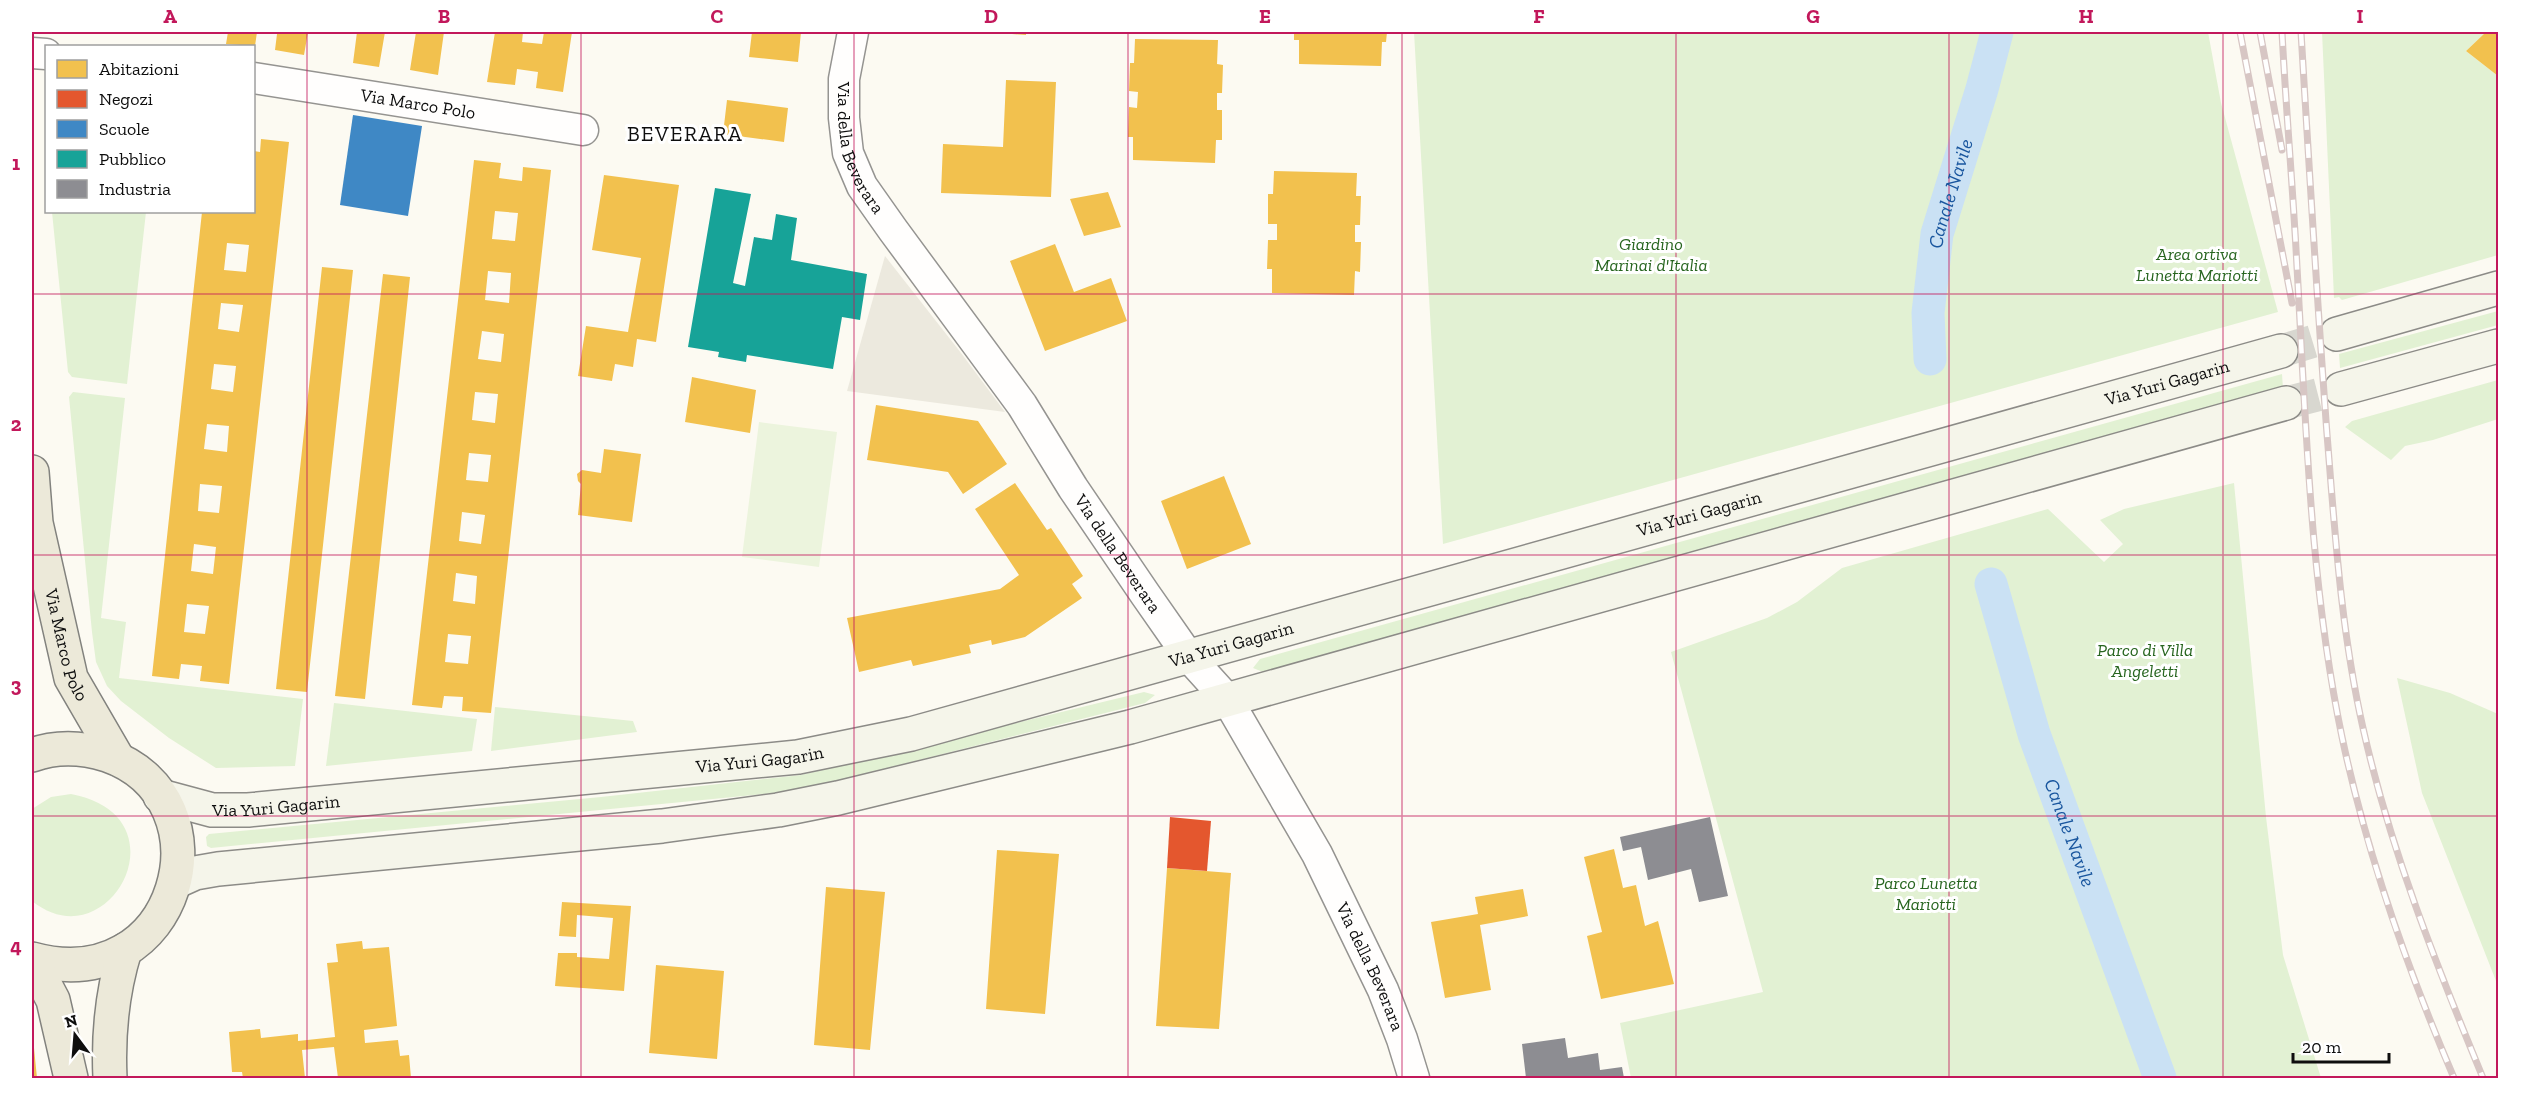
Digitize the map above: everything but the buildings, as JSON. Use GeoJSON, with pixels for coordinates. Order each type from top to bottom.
{"type":"FeatureCollection","features":[{"type":"Feature","properties":{"kind":"main road"},"geometry":{"type":"LineString","coordinates":[[2337,334],[2499,288]]}},
{"type":"Feature","properties":{"kind":"main road"},"geometry":{"type":"LineString","coordinates":[[2342,389],[2499,346]]}},
{"type":"Feature","properties":{"kind":"main road","name":"Via Yuri Gagarin"},"geometry":{"type":"LineString","coordinates":[[160,796],[212,810],[248,810],[798,757],[911,734],[2281,351]]}},
{"type":"Feature","properties":{"kind":"main road"},"geometry":{"type":"LineString","coordinates":[[175,882],[195,873],[218,869],[662,826],[778,810],[1130,727],[2286,403]]}},
{"type":"Feature","properties":{"kind":"main road","name":"Via Marco Polo"},"geometry":{"type":"LineString","coordinates":[[32,472],[36,523],[32,586]]}},
{"type":"Feature","properties":{"kind":"main road","name":"Via Marco Polo"},"geometry":{"type":"LineString","coordinates":[[36,523],[71,678],[118,759]]}},
{"type":"Feature","properties":{"kind":"main road"},"geometry":{"type":"LineString","coordinates":[[32,755],[63,748],[93,751],[118,759],[138,772],[160,796],[171,818],[176,836],[178,858],[175,882],[164,910],[155,924],[125,950],[111,957],[83,964],[63,965],[32,960]]}},
{"type":"Feature","properties":{"kind":"main road"},"geometry":{"type":"LineString","coordinates":[[110,1078],[111,1016],[115,988],[125,950]]}},
{"type":"Feature","properties":{"kind":"main road"},"geometry":{"type":"LineString","coordinates":[[32,960],[53,1000],[71,1078]]}},
{"type":"Feature","properties":{"kind":"street","name":"Via della Beverara"},"geometry":{"type":"LineString","coordinates":[[852,37],[844,79],[844,118],[848,153],[862,186],[1022,405],[1073,488],[1189,657],[1227,699],[1317,854],[1383,990],[1414,1078]]}},
{"type":"Feature","properties":{"kind":"street","name":"Via Marco Polo"},"geometry":{"type":"LineString","coordinates":[[255,78],[583,130]]}},
{"type":"Feature","properties":{"kind":"green space","name":"Giardino Marinai d'Italia"},"geometry":{"type":"Polygon","coordinates":[[[1414,32],[2208,32],[2221,103],[2278,312],[1443,544],[1414,32]]]}},
{"type":"Feature","properties":{"kind":"green space"},"geometry":{"type":"Polygon","coordinates":[[[2322,32],[2486,32],[2466,51],[2498,76],[2498,255],[2342,300],[2339,297],[2334,298],[2322,32]]]}},
{"type":"Feature","properties":{"kind":"green space"},"geometry":{"type":"Polygon","coordinates":[[[52,213],[146,213],[127,384],[72,377],[68,372],[52,213]]]}},
{"type":"Feature","properties":{"kind":"green space"},"geometry":{"type":"Polygon","coordinates":[[[2498,311],[2498,325],[2340,368],[2339,354],[2498,311]]]}},
{"type":"Feature","properties":{"kind":"green space"},"geometry":{"type":"Polygon","coordinates":[[[2282,374],[2283,389],[1263,672],[1253,668],[1260,659],[2282,374]]]}},
{"type":"Feature","properties":{"kind":"green space"},"geometry":{"type":"Polygon","coordinates":[[[2498,380],[2498,419],[2433,440],[2405,446],[2391,460],[2345,427],[2352,421],[2498,380]]]}},
{"type":"Feature","properties":{"kind":"green space"},"geometry":{"type":"Polygon","coordinates":[[[73,392],[125,398],[101,618],[126,622],[119,678],[303,699],[295,766],[216,768],[169,738],[121,701],[107,686],[96,662],[92,632],[69,397],[73,392]]]}},
{"type":"Feature","properties":{"kind":"green space"},"geometry":{"type":"Polygon","coordinates":[[[759,422],[837,432],[819,567],[742,557],[759,422]]]}},
{"type":"Feature","properties":{"kind":"green space","name":"Parco Lunetta Mariotti"},"geometry":{"type":"Polygon","coordinates":[[[2234,483],[2266,817],[2283,955],[2321,1078],[1631,1078],[1620,1023],[1763,992],[1671,652],[1767,618],[1797,602],[1842,568],[2048,509],[2104,562],[2123,544],[2100,520],[2124,509],[2234,483]]]}},
{"type":"Feature","properties":{"kind":"green space"},"geometry":{"type":"Polygon","coordinates":[[[2397,678],[2450,693],[2498,714],[2498,986],[2422,793],[2397,678]]]}},
{"type":"Feature","properties":{"kind":"green space"},"geometry":{"type":"Polygon","coordinates":[[[1144,692],[1155,695],[1145,703],[796,791],[211,848],[207,846],[206,837],[209,834],[601,797],[801,775],[1144,692]]]}},
{"type":"Feature","properties":{"kind":"green space"},"geometry":{"type":"Polygon","coordinates":[[[334,703],[477,719],[472,751],[326,766],[334,703]]]}},
{"type":"Feature","properties":{"kind":"green space"},"geometry":{"type":"Polygon","coordinates":[[[495,707],[633,721],[637,732],[491,751],[495,707]]]}},
{"type":"Feature","properties":{"kind":"green space"},"geometry":{"type":"Polygon","coordinates":[[[71,794],[106,807],[125,829],[130,854],[124,879],[109,900],[87,914],[61,915],[32,901],[32,809],[51,797],[71,794]]]}},
{"type":"Feature","properties":{"kind":"shaded area"},"geometry":{"type":"Polygon","coordinates":[[[885,256],[961,353],[1005,412],[847,391],[885,256]]]}},
{"type":"Feature","properties":{"kind":"waterway","name":"Canale Navile"},"geometry":{"type":"LineString","coordinates":[[1930,359],[1928,313],[1937,234],[1982,89],[1997,32]]}},
{"type":"Feature","properties":{"kind":"waterway","name":"Canale Navile"},"geometry":{"type":"LineString","coordinates":[[1991,584],[2034,734],[2160,1078]]}},
{"type":"Feature","properties":{"kind":"tunnel"},"geometry":{"type":"LineString","coordinates":[[2281,351],[2337,334]]}},
{"type":"Feature","properties":{"kind":"tunnel"},"geometry":{"type":"LineString","coordinates":[[2286,403],[2341,389]]}},
{"type":"Feature","properties":{"kind":"railway"},"geometry":{"type":"LineString","coordinates":[[2240,32],[2292,303]]}},
{"type":"Feature","properties":{"kind":"railway"},"geometry":{"type":"LineString","coordinates":[[2260,32],[2282,150]]}},
{"type":"Feature","properties":{"kind":"railway"},"geometry":{"type":"LineString","coordinates":[[2282,32],[2311,504],[2331,679],[2352,781],[2376,868],[2404,953],[2454,1078]]}},
{"type":"Feature","properties":{"kind":"railway"},"geometry":{"type":"LineString","coordinates":[[2301,32],[2333,508],[2344,618],[2355,692],[2374,773],[2400,862],[2431,949],[2483,1078]]}},
{"type":"Feature","properties":{"kind":"district","name":"BEVERARA"},"geometry":{"type":"Point","coordinates":[685,134]}},
{"type":"Feature","properties":{"kind":"park label","name":"Area ortiva Lunetta Mariotti"},"geometry":{"type":"Point","coordinates":[2197,264]}},
{"type":"Feature","properties":{"kind":"park label","name":"Parco di Villa Angeletti"},"geometry":{"type":"Point","coordinates":[2145,660]}}]}
